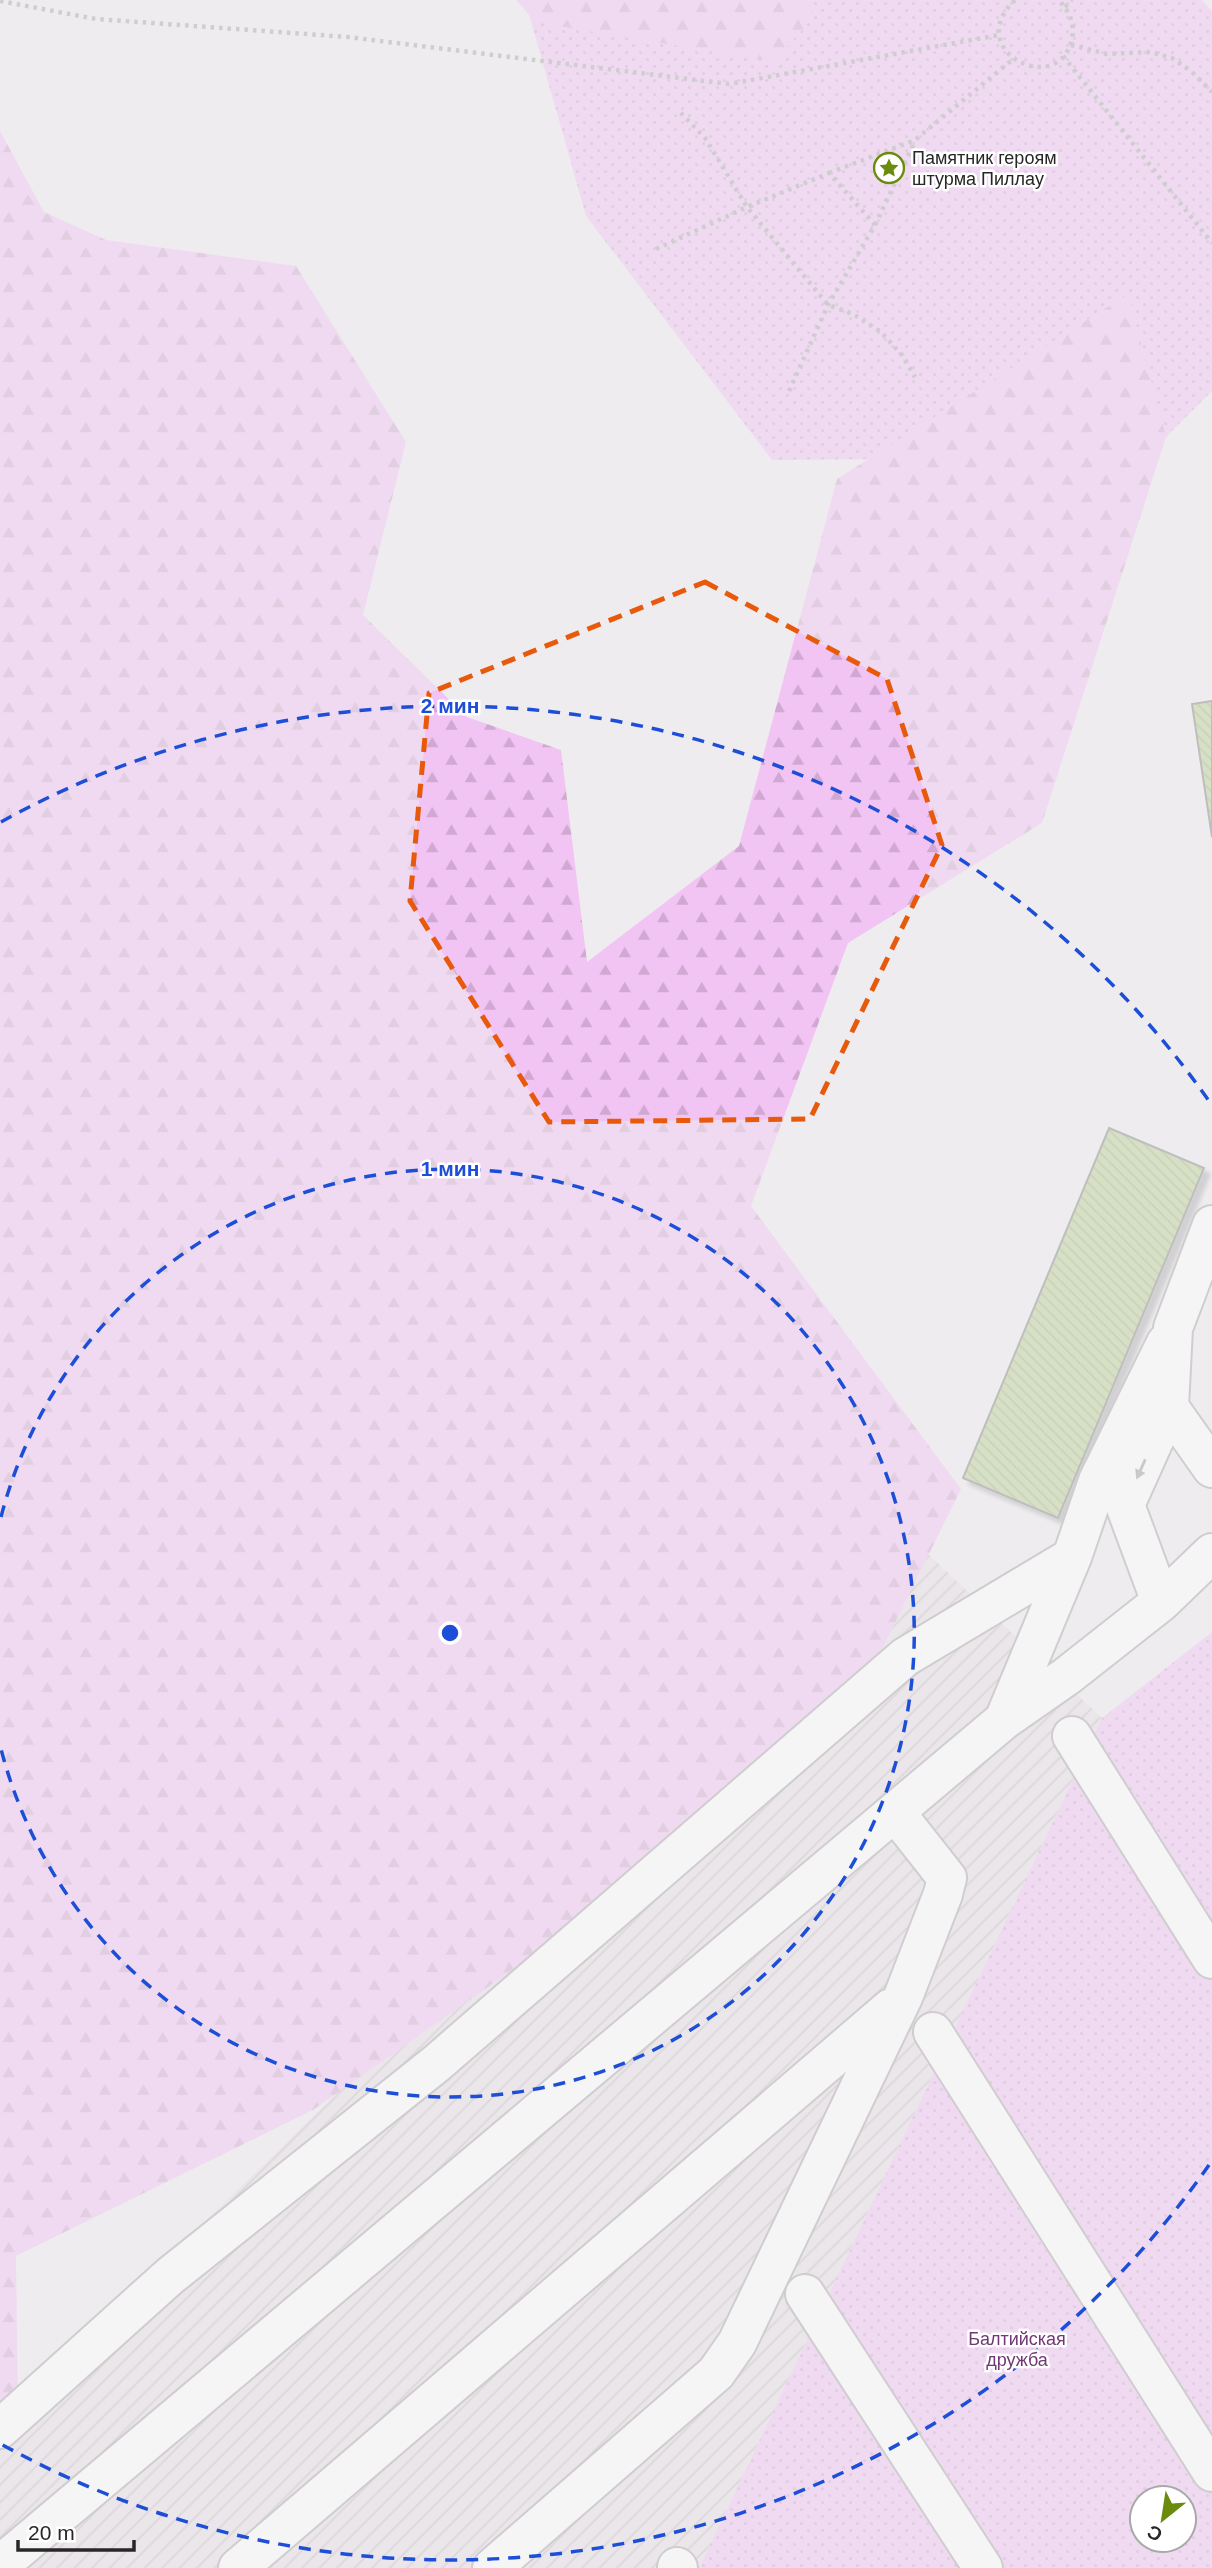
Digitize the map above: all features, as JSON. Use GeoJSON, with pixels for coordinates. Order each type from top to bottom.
{"type":"FeatureCollection","features":[{"type":"Feature","properties":{"kind":"street"},"geometry":{"type":"LineString","coordinates":[[1004,1720],[1072,1557],[1098,1481],[1173,1328],[1212,1225]]}},
{"type":"Feature","properties":{"kind":"street"},"geometry":{"type":"LineString","coordinates":[[1161,1602],[1125,1505],[1169,1407],[1173,1328]]}},
{"type":"Feature","properties":{"kind":"street"},"geometry":{"type":"LineString","coordinates":[[1169,1407],[1212,1468]]}},
{"type":"Feature","properties":{"kind":"street"},"geometry":{"type":"LineString","coordinates":[[0,2565],[1004,1720],[1067,1676],[1161,1602],[1212,1553]]}},
{"type":"Feature","properties":{"kind":"street"},"geometry":{"type":"LineString","coordinates":[[0,2429],[170,2276],[437,2063],[905,1657],[1072,1557]]}},
{"type":"Feature","properties":{"kind":"street"},"geometry":{"type":"LineString","coordinates":[[1072,1735],[1212,1959]]}},
{"type":"Feature","properties":{"kind":"street"},"geometry":{"type":"LineString","coordinates":[[492,2568],[716,2373],[728,2358],[903,1997],[947,1878],[894,1812]]}},
{"type":"Feature","properties":{"kind":"street"},"geometry":{"type":"LineString","coordinates":[[238,2568],[903,1997]]}},
{"type":"Feature","properties":{"kind":"street"},"geometry":{"type":"LineString","coordinates":[[933,2032],[1212,2472]]}},
{"type":"Feature","properties":{"kind":"street"},"geometry":{"type":"LineString","coordinates":[[805,2294],[983,2568]]}},
{"type":"Feature","properties":{"kind":"path"},"geometry":{"type":"LineString","coordinates":[[1015,0],[1006,8],[1000,21],[999,35],[1012,60],[1025,66],[1039,67],[1052,64],[1063,56],[1071,45],[1074,32],[1065,6],[1058,0]]}},
{"type":"Feature","properties":{"kind":"path"},"geometry":{"type":"LineString","coordinates":[[1065,6],[1072,0]]}},
{"type":"Feature","properties":{"kind":"path"},"geometry":{"type":"LineString","coordinates":[[0,1],[96,19],[348,37],[729,83],[999,35]]}},
{"type":"Feature","properties":{"kind":"path"},"geometry":{"type":"LineString","coordinates":[[1071,45],[1107,54],[1151,52],[1172,58],[1192,72],[1212,92]]}},
{"type":"Feature","properties":{"kind":"path"},"geometry":{"type":"LineString","coordinates":[[1063,56],[1212,243]]}},
{"type":"Feature","properties":{"kind":"path"},"geometry":{"type":"LineString","coordinates":[[656,248],[829,173],[915,141],[1012,60]]}},
{"type":"Feature","properties":{"kind":"path"},"geometry":{"type":"LineString","coordinates":[[680,112],[705,138],[747,207],[828,305],[853,314],[881,332],[902,355],[915,377]]}},
{"type":"Feature","properties":{"kind":"path"},"geometry":{"type":"LineString","coordinates":[[789,391],[828,305],[875,225],[915,141]]}},
{"type":"Feature","properties":{"kind":"path"},"geometry":{"type":"LineString","coordinates":[[829,173],[875,225]]}},
{"type":"Feature","properties":{"kind":"highlighted area"},"geometry":{"type":"Polygon","coordinates":[[[705,582],[887,679],[942,845],[810,1119],[549,1122],[410,901],[429,693],[705,582]]]}},
{"type":"Feature","properties":{"kind":"shaded area"},"geometry":{"type":"Polygon","coordinates":[[[909,1536],[1102,1718],[699,2568],[0,2568],[0,2421],[909,1536]]]}},
{"type":"Feature","properties":{"kind":"green space"},"geometry":{"type":"Polygon","coordinates":[[[516,0],[804,0],[815,15],[774,62],[535,22],[516,0]]]}},
{"type":"Feature","properties":{"kind":"green space"},"geometry":{"type":"Polygon","coordinates":[[[525,0],[1202,0],[1212,11],[1212,391],[1146,457],[772,460],[586,216],[525,0]]]}},
{"type":"Feature","properties":{"kind":"green space"},"geometry":{"type":"Polygon","coordinates":[[[0,131],[44,212],[106,240],[296,266],[406,442],[363,615],[467,717],[561,750],[587,962],[739,846],[837,479],[1128,294],[1166,437],[1042,823],[848,943],[751,1206],[961,1489],[836,1742],[313,2110],[16,2256],[18,2418],[0,2439],[0,131]]]}},
{"type":"Feature","properties":{"kind":"green space","name":"Балтийская дружба"},"geometry":{"type":"Polygon","coordinates":[[[1212,1632],[1212,2568],[699,2568],[1102,1718],[1212,1632]]]}},
{"type":"Feature","properties":{"kind":"building"},"geometry":{"type":"Polygon","coordinates":[[[1212,701],[1212,837],[1192,704],[1212,701]]]}},
{"type":"Feature","properties":{"kind":"building"},"geometry":{"type":"Polygon","coordinates":[[[1109,1128],[1204,1168],[1058,1518],[963,1478],[1109,1128]]]}},
{"type":"Feature","properties":{"kind":"place","name":"Памятник героям штурма Пиллау"},"geometry":{"type":"Point","coordinates":[889,168]}}]}
